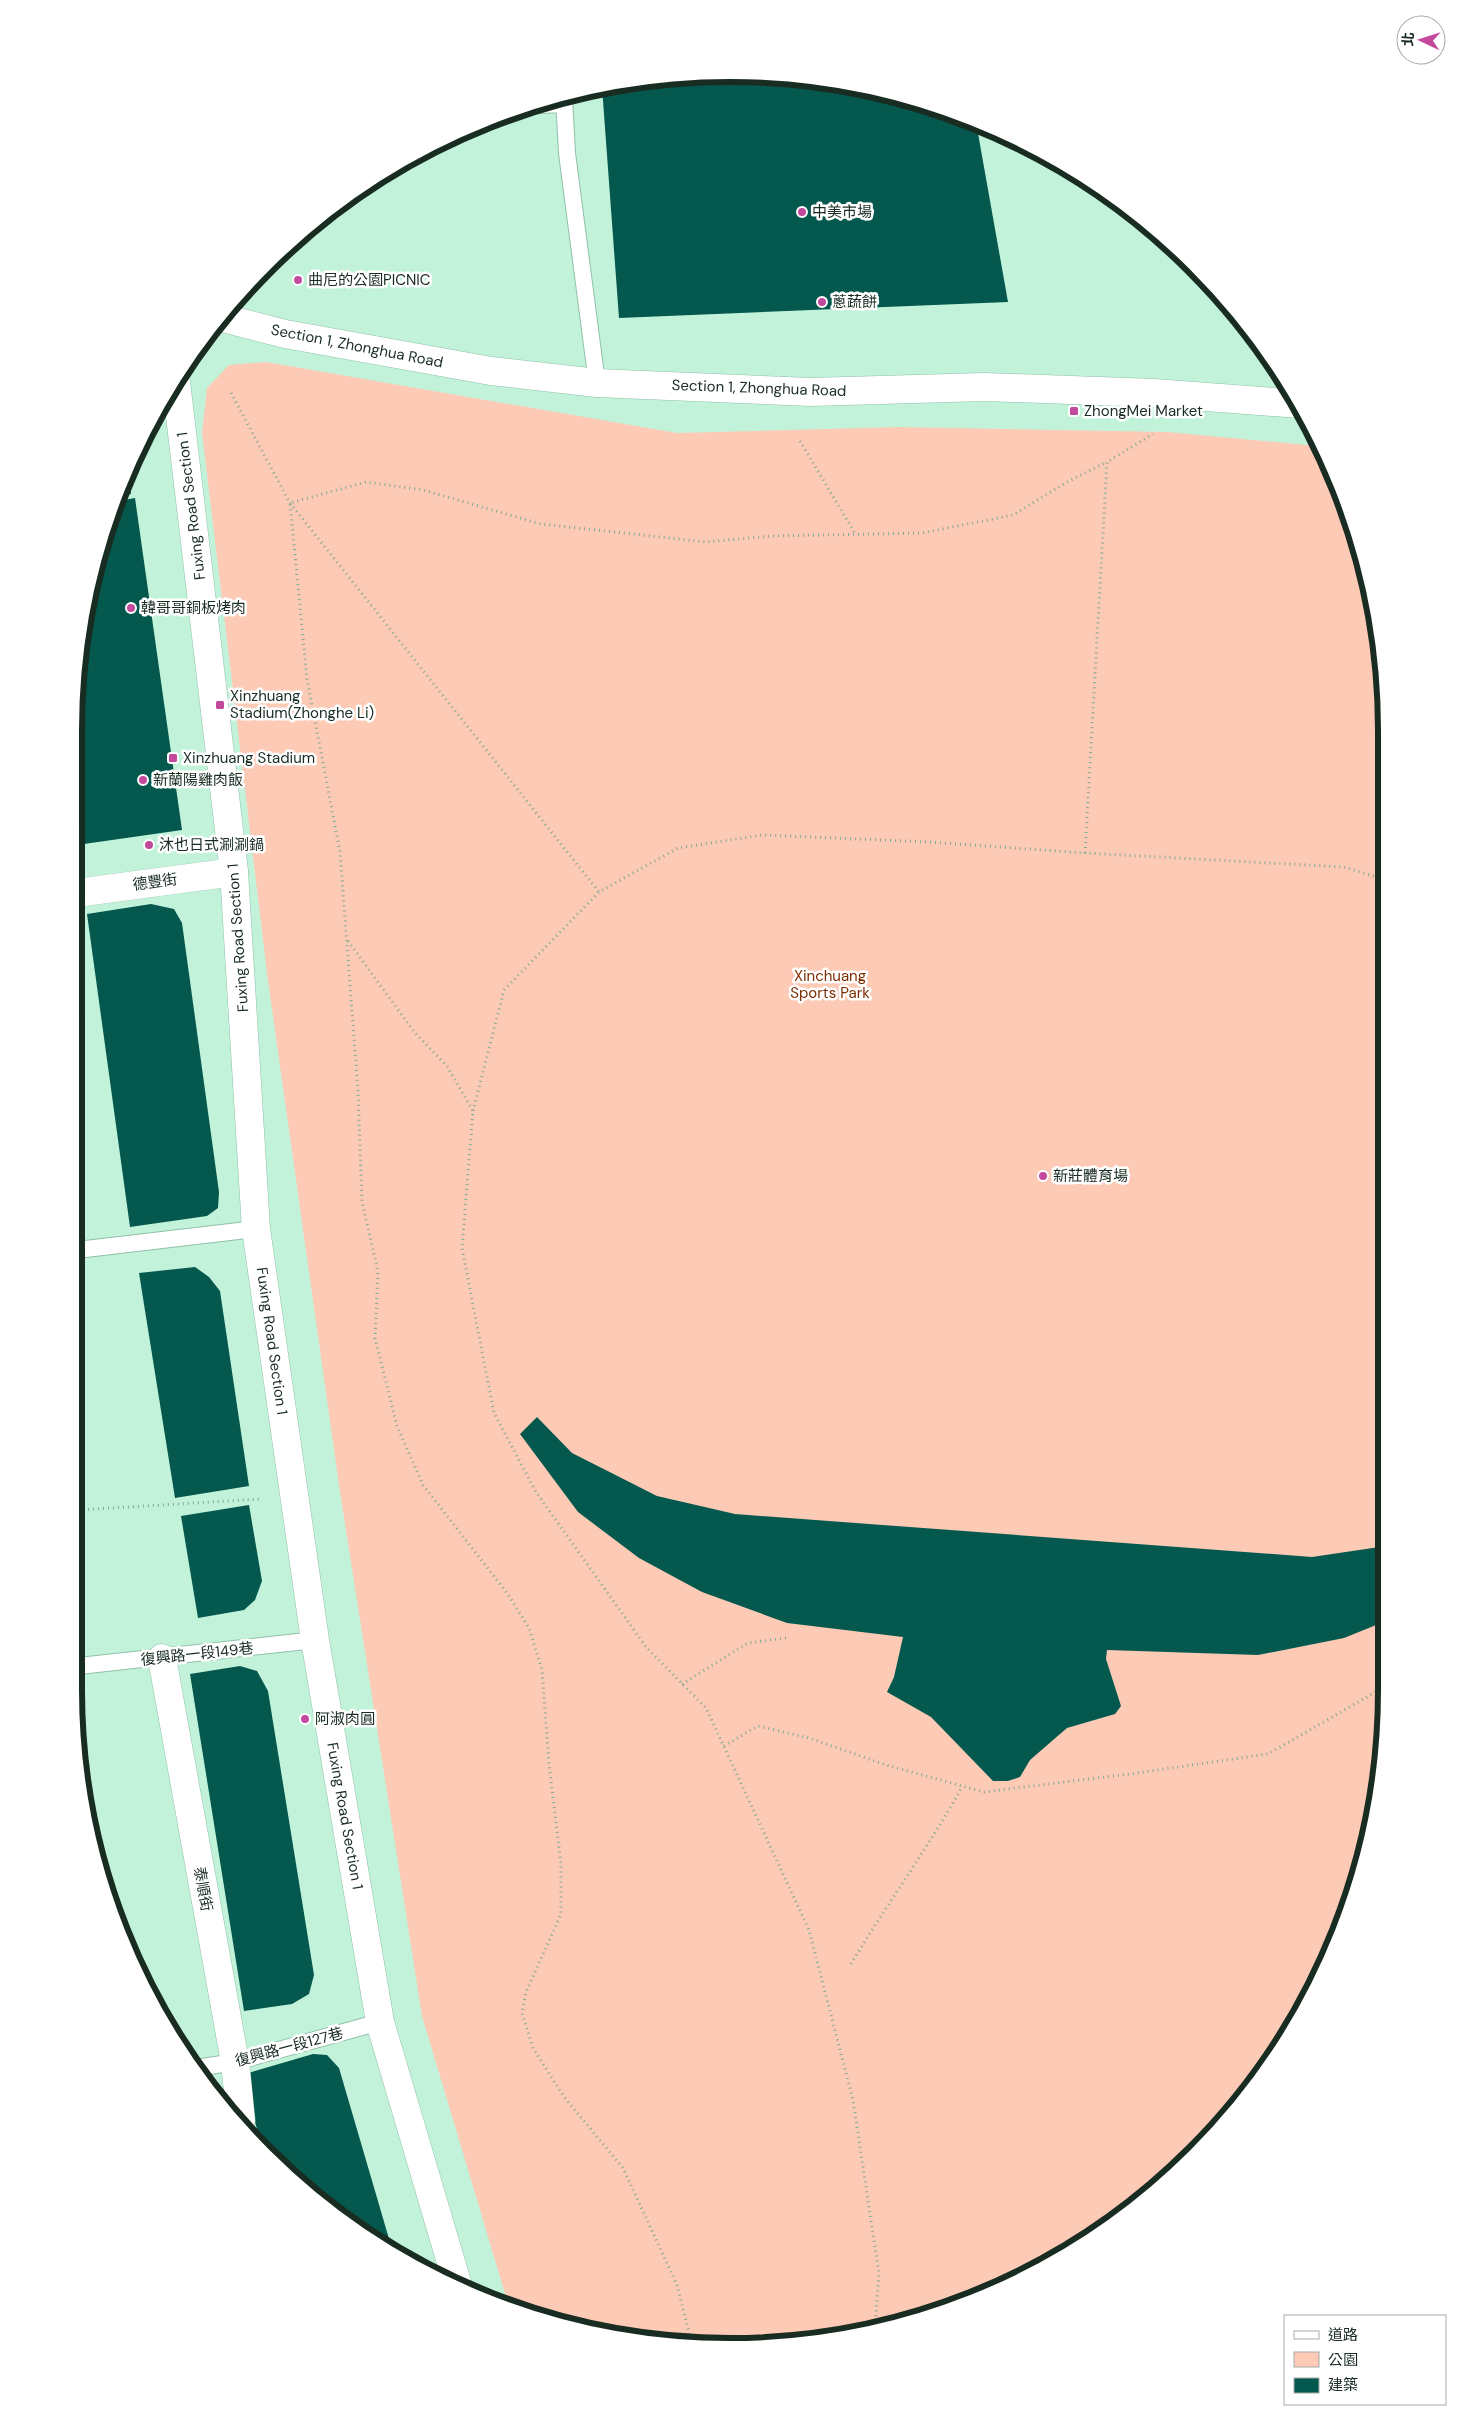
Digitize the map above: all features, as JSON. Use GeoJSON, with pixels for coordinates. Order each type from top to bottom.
{"type":"FeatureCollection","features":[{"type":"Feature","properties":{"kind":"street","name":"Section 1, Zhonghua Road"},"geometry":{"type":"LineString","coordinates":[[229,320],[285,334],[490,371],[597,383],[810,392],[985,387],[1154,393],[1290,403]]}},
{"type":"Feature","properties":{"kind":"street","name":"Fuxing Road Section 1"},"geometry":{"type":"LineString","coordinates":[[177,393],[234,872],[256,1229],[315,1640],[380,2022],[455,2276]]}},
{"type":"Feature","properties":{"kind":"street","name":"德豐街"},"geometry":{"type":"LineString","coordinates":[[82,892],[234,872]]}},
{"type":"Feature","properties":{"kind":"street","name":"泰順街"},"geometry":{"type":"LineString","coordinates":[[162,1658],[234,2062],[240,2113]]}},
{"type":"Feature","properties":{"kind":"lane"},"geometry":{"type":"LineString","coordinates":[[564,105],[567,153],[597,383]]}},
{"type":"Feature","properties":{"kind":"lane"},"geometry":{"type":"LineString","coordinates":[[82,1249],[256,1229]]}},
{"type":"Feature","properties":{"kind":"lane","name":"復興路一段149巷"},"geometry":{"type":"LineString","coordinates":[[82,1666],[315,1640]]}},
{"type":"Feature","properties":{"kind":"lane","name":"復興路一段127巷"},"geometry":{"type":"LineString","coordinates":[[204,2067],[234,2062],[380,2022]]}},
{"type":"Feature","properties":{"kind":"path"},"geometry":{"type":"LineString","coordinates":[[232,393],[290,503],[600,892]]}},
{"type":"Feature","properties":{"kind":"path"},"geometry":{"type":"LineString","coordinates":[[290,503],[366,482],[423,490],[541,524],[706,542],[771,536],[922,533],[1013,515],[1067,482],[1107,462],[1153,434]]}},
{"type":"Feature","properties":{"kind":"path"},"geometry":{"type":"LineString","coordinates":[[800,441],[856,535]]}},
{"type":"Feature","properties":{"kind":"path"},"geometry":{"type":"LineString","coordinates":[[1085,854],[1107,462]]}},
{"type":"Feature","properties":{"kind":"path"},"geometry":{"type":"LineString","coordinates":[[290,503],[307,679],[340,852],[358,1091],[362,1202],[378,1272],[375,1338],[398,1426],[423,1485],[507,1593],[529,1628],[542,1670],[549,1764],[561,1864],[561,1914],[526,1992],[522,2013],[533,2048],[564,2097],[623,2168],[677,2284],[690,2336]]}},
{"type":"Feature","properties":{"kind":"path"},"geometry":{"type":"LineString","coordinates":[[875,2320],[879,2274],[853,2100],[810,1930],[706,1708],[646,1647],[536,1492],[494,1413],[462,1248],[473,1111],[504,990],[600,892],[678,848],[762,835],[929,842],[1085,854],[1344,868],[1378,878]]}},
{"type":"Feature","properties":{"kind":"path"},"geometry":{"type":"LineString","coordinates":[[346,940],[415,1033],[447,1066],[473,1111]]}},
{"type":"Feature","properties":{"kind":"path"},"geometry":{"type":"LineString","coordinates":[[82,1510],[294,1497]]}},
{"type":"Feature","properties":{"kind":"path"},"geometry":{"type":"LineString","coordinates":[[682,1684],[748,1643],[786,1638]]}},
{"type":"Feature","properties":{"kind":"path"},"geometry":{"type":"LineString","coordinates":[[724,1746],[758,1726],[809,1738],[886,1765],[984,1792],[1268,1754],[1378,1691]]}},
{"type":"Feature","properties":{"kind":"path"},"geometry":{"type":"LineString","coordinates":[[851,1964],[896,1891],[937,1831],[962,1787]]}},
{"type":"Feature","properties":{"kind":"green space","name":"Xinchuang Sports Park"},"geometry":{"type":"Polygon","coordinates":[[[266,362],[677,433],[898,427],[1167,432],[1313,445],[1344,522],[1366,604],[1373,646],[1378,730],[1378,1690],[1373,1774],[1366,1816],[1344,1898],[1312,1976],[1292,2014],[1269,2050],[1218,2117],[1158,2177],[1091,2228],[1017,2271],[939,2303],[857,2325],[815,2332],[730,2338],[646,2332],[604,2325],[563,2315],[506,2297],[422,2016],[340,1492],[268,981],[202,433],[207,388],[229,365],[266,362]]]}},
{"type":"Feature","properties":{"kind":"building","name":"中美市場"},"geometry":{"type":"Polygon","coordinates":[[[730,82],[815,88],[857,95],[898,105],[939,117],[978,132],[1008,302],[619,318],[603,95],[646,88],[730,82]]]}},
{"type":"Feature","properties":{"kind":"building"},"geometry":{"type":"Polygon","coordinates":[[[135,498],[182,830],[82,844],[82,730],[88,646],[95,604],[105,563],[126,500],[135,498]]]}},
{"type":"Feature","properties":{"kind":"building"},"geometry":{"type":"Polygon","coordinates":[[[151,904],[174,909],[182,923],[219,1192],[218,1208],[207,1216],[130,1227],[87,914],[151,904]]]}},
{"type":"Feature","properties":{"kind":"building"},"geometry":{"type":"Polygon","coordinates":[[[195,1267],[209,1277],[220,1291],[249,1486],[175,1498],[139,1273],[195,1267]]]}},
{"type":"Feature","properties":{"kind":"building"},"geometry":{"type":"Polygon","coordinates":[[[537,1417],[572,1453],[657,1496],[735,1514],[1312,1557],[1378,1547],[1378,1624],[1344,1638],[1258,1655],[1107,1650],[1106,1659],[1121,1706],[1115,1714],[1067,1728],[1030,1760],[1020,1777],[1008,1781],[993,1781],[931,1717],[887,1692],[894,1677],[903,1637],[787,1623],[702,1592],[639,1558],[578,1512],[520,1434],[537,1417]]]}},
{"type":"Feature","properties":{"kind":"building"},"geometry":{"type":"Polygon","coordinates":[[[249,1505],[262,1581],[255,1600],[244,1610],[198,1618],[181,1516],[249,1505]]]}},
{"type":"Feature","properties":{"kind":"building"},"geometry":{"type":"Polygon","coordinates":[[[240,1666],[257,1671],[268,1691],[314,1975],[309,1994],[292,2004],[244,2011],[190,1674],[240,1666]]]}},
{"type":"Feature","properties":{"kind":"building"},"geometry":{"type":"Polygon","coordinates":[[[313,2054],[327,2055],[339,2068],[389,2240],[336,2204],[303,2177],[258,2133],[241,2075],[313,2054]]]}},
{"type":"Feature","properties":{"kind":"place","name":"中美市場"},"geometry":{"type":"Point","coordinates":[802,212]}},
{"type":"Feature","properties":{"kind":"place","name":"曲尼的公園PICNIC"},"geometry":{"type":"Point","coordinates":[298,280]}},
{"type":"Feature","properties":{"kind":"place","name":"蔥蔬餅"},"geometry":{"type":"Point","coordinates":[822,302]}},
{"type":"Feature","properties":{"kind":"place","name":"ZhongMei Market"},"geometry":{"type":"Point","coordinates":[1074,411]}},
{"type":"Feature","properties":{"kind":"place","name":"韓哥哥銅板烤肉"},"geometry":{"type":"Point","coordinates":[131,608]}},
{"type":"Feature","properties":{"kind":"place","name":"Xinzhuang Stadium(Zhonghe Li)"},"geometry":{"type":"Point","coordinates":[220,705]}},
{"type":"Feature","properties":{"kind":"place","name":"Xinzhuang Stadium"},"geometry":{"type":"Point","coordinates":[173,758]}},
{"type":"Feature","properties":{"kind":"place","name":"新蘭陽雞肉飯"},"geometry":{"type":"Point","coordinates":[143,780]}},
{"type":"Feature","properties":{"kind":"place","name":"沐也日式涮涮鍋"},"geometry":{"type":"Point","coordinates":[149,845]}},
{"type":"Feature","properties":{"kind":"place","name":"新莊體育場"},"geometry":{"type":"Point","coordinates":[1043,1176]}},
{"type":"Feature","properties":{"kind":"place","name":"阿淑肉圓"},"geometry":{"type":"Point","coordinates":[305,1719]}}]}
